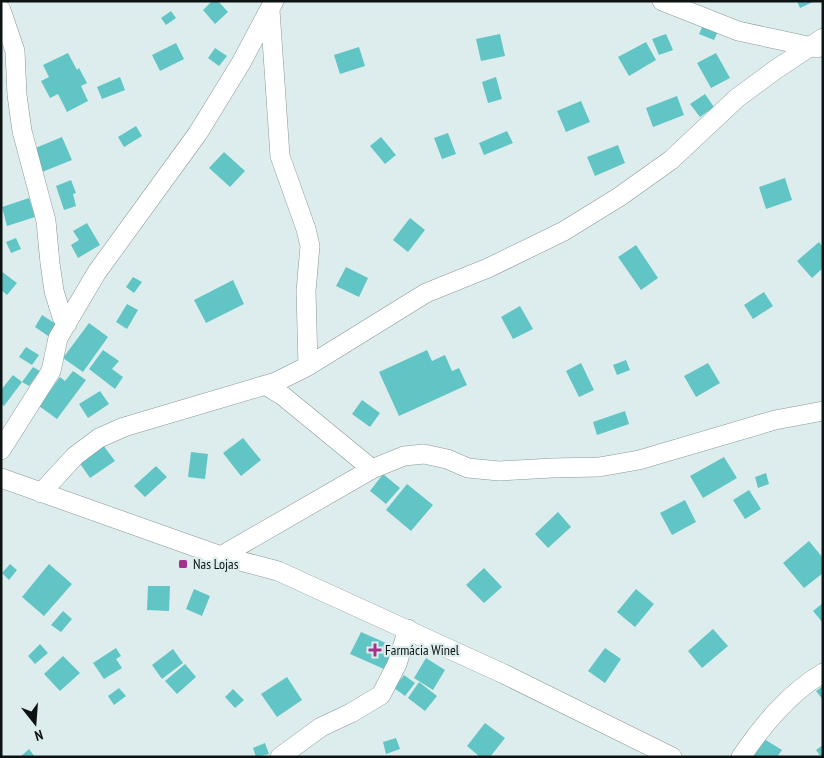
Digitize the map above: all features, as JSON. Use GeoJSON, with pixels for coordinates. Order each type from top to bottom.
{"type":"FeatureCollection","features":[{"type":"Feature","properties":{"kind":"street"},"geometry":{"type":"LineString","coordinates":[[662,1],[738,31],[819,44]]}},
{"type":"Feature","properties":{"kind":"street"},"geometry":{"type":"LineString","coordinates":[[272,6],[280,156],[306,229],[310,246],[306,291],[308,366]]}},
{"type":"Feature","properties":{"kind":"street"},"geometry":{"type":"LineString","coordinates":[[1,450],[51,371],[58,338],[97,272],[198,133],[241,63],[272,6]]}},
{"type":"Feature","properties":{"kind":"street"},"geometry":{"type":"LineString","coordinates":[[1,10],[15,51],[8,62],[18,95],[22,131],[46,221],[54,291],[62,318],[66,324]]}},
{"type":"Feature","properties":{"kind":"street"},"geometry":{"type":"LineString","coordinates":[[41,493],[75,456],[100,438],[124,427],[276,382],[308,366],[426,293],[488,268],[564,231],[619,197],[671,160],[737,98],[819,44]]}},
{"type":"Feature","properties":{"kind":"street"},"geometry":{"type":"LineString","coordinates":[[265,386],[283,396],[372,469]]}},
{"type":"Feature","properties":{"kind":"street"},"geometry":{"type":"LineString","coordinates":[[221,556],[372,469],[404,456],[424,454],[447,459],[468,468],[498,472],[599,467],[640,460],[775,420],[823,411]]}},
{"type":"Feature","properties":{"kind":"street"},"geometry":{"type":"LineString","coordinates":[[1,478],[221,556],[278,571],[408,630],[672,757]]}},
{"type":"Feature","properties":{"kind":"street"},"geometry":{"type":"LineString","coordinates":[[280,757],[321,728],[351,714],[381,695],[397,664],[408,630]]}},
{"type":"Feature","properties":{"kind":"street"},"geometry":{"type":"LineString","coordinates":[[741,757],[788,698],[809,681],[823,673]]}},
{"type":"Feature","properties":{"kind":"building"},"geometry":{"type":"Polygon","coordinates":[[[212,1],[218,1],[228,12],[215,24],[203,10],[212,1]]]}},
{"type":"Feature","properties":{"kind":"building"},"geometry":{"type":"Polygon","coordinates":[[[797,1],[815,1],[800,8],[797,1]]]}},
{"type":"Feature","properties":{"kind":"building"},"geometry":{"type":"Polygon","coordinates":[[[171,11],[176,18],[166,25],[161,18],[171,11]]]}},
{"type":"Feature","properties":{"kind":"building"},"geometry":{"type":"Polygon","coordinates":[[[704,23],[719,29],[714,40],[699,34],[704,23]]]}},
{"type":"Feature","properties":{"kind":"building"},"geometry":{"type":"Polygon","coordinates":[[[500,34],[505,56],[481,61],[476,39],[500,34]]]}},
{"type":"Feature","properties":{"kind":"building"},"geometry":{"type":"Polygon","coordinates":[[[666,34],[673,50],[659,55],[652,39],[666,34]]]}},
{"type":"Feature","properties":{"kind":"building"},"geometry":{"type":"Polygon","coordinates":[[[646,42],[656,60],[629,76],[618,57],[646,42]]]}},
{"type":"Feature","properties":{"kind":"building"},"geometry":{"type":"Polygon","coordinates":[[[176,43],[184,59],[160,71],[152,55],[176,43]]]}},
{"type":"Feature","properties":{"kind":"building"},"geometry":{"type":"Polygon","coordinates":[[[359,47],[365,66],[340,74],[334,55],[359,47]]]}},
{"type":"Feature","properties":{"kind":"building"},"geometry":{"type":"Polygon","coordinates":[[[215,48],[227,56],[219,66],[208,58],[215,48]]]}},
{"type":"Feature","properties":{"kind":"building"},"geometry":{"type":"Polygon","coordinates":[[[68,53],[87,83],[81,86],[88,101],[67,112],[58,94],[50,98],[41,81],[49,77],[43,65],[68,53]]]}},
{"type":"Feature","properties":{"kind":"building"},"geometry":{"type":"Polygon","coordinates":[[[716,53],[730,78],[711,88],[697,63],[716,53]]]}},
{"type":"Feature","properties":{"kind":"building"},"geometry":{"type":"Polygon","coordinates":[[[120,77],[125,90],[102,99],[97,87],[120,77]]]}},
{"type":"Feature","properties":{"kind":"building"},"geometry":{"type":"Polygon","coordinates":[[[496,77],[502,99],[488,103],[482,82],[496,77]]]}},
{"type":"Feature","properties":{"kind":"building"},"geometry":{"type":"Polygon","coordinates":[[[705,94],[714,107],[700,117],[690,104],[705,94]]]}},
{"type":"Feature","properties":{"kind":"building"},"geometry":{"type":"Polygon","coordinates":[[[677,96],[684,115],[653,127],[646,108],[677,96]]]}},
{"type":"Feature","properties":{"kind":"building"},"geometry":{"type":"Polygon","coordinates":[[[581,101],[590,122],[566,132],[557,111],[581,101]]]}},
{"type":"Feature","properties":{"kind":"building"},"geometry":{"type":"Polygon","coordinates":[[[136,126],[142,136],[124,147],[118,137],[136,126]]]}},
{"type":"Feature","properties":{"kind":"building"},"geometry":{"type":"Polygon","coordinates":[[[507,131],[513,143],[484,155],[479,143],[507,131]]]}},
{"type":"Feature","properties":{"kind":"building"},"geometry":{"type":"Polygon","coordinates":[[[448,133],[456,154],[442,159],[434,138],[448,133]]]}},
{"type":"Feature","properties":{"kind":"building"},"geometry":{"type":"Polygon","coordinates":[[[62,137],[72,160],[42,172],[33,149],[62,137]]]}},
{"type":"Feature","properties":{"kind":"building"},"geometry":{"type":"Polygon","coordinates":[[[381,137],[396,155],[385,164],[370,146],[381,137]]]}},
{"type":"Feature","properties":{"kind":"building"},"geometry":{"type":"Polygon","coordinates":[[[618,145],[625,163],[595,176],[587,157],[618,145]]]}},
{"type":"Feature","properties":{"kind":"building"},"geometry":{"type":"Polygon","coordinates":[[[224,152],[245,171],[230,187],[209,168],[224,152]]]}},
{"type":"Feature","properties":{"kind":"building"},"geometry":{"type":"Polygon","coordinates":[[[785,178],[792,200],[766,209],[759,187],[785,178]]]}},
{"type":"Feature","properties":{"kind":"building"},"geometry":{"type":"Polygon","coordinates":[[[71,180],[76,193],[73,194],[76,206],[64,210],[56,186],[71,180]]]}},
{"type":"Feature","properties":{"kind":"building"},"geometry":{"type":"Polygon","coordinates":[[[29,198],[35,217],[7,226],[2,207],[29,198]]]}},
{"type":"Feature","properties":{"kind":"building"},"geometry":{"type":"Polygon","coordinates":[[[410,218],[425,230],[408,252],[393,240],[410,218]]]}},
{"type":"Feature","properties":{"kind":"building"},"geometry":{"type":"Polygon","coordinates":[[[87,223],[100,245],[78,258],[71,245],[79,240],[73,231],[87,223]]]}},
{"type":"Feature","properties":{"kind":"building"},"geometry":{"type":"Polygon","coordinates":[[[16,238],[21,249],[11,253],[6,242],[16,238]]]}},
{"type":"Feature","properties":{"kind":"building"},"geometry":{"type":"Polygon","coordinates":[[[819,242],[823,247],[823,268],[812,278],[797,261],[819,242]]]}},
{"type":"Feature","properties":{"kind":"building"},"geometry":{"type":"Polygon","coordinates":[[[636,245],[658,278],[641,290],[618,257],[636,245]]]}},
{"type":"Feature","properties":{"kind":"building"},"geometry":{"type":"Polygon","coordinates":[[[346,267],[368,278],[359,297],[336,286],[346,267]]]}},
{"type":"Feature","properties":{"kind":"building"},"geometry":{"type":"Polygon","coordinates":[[[1,271],[17,283],[7,295],[1,290],[1,271]]]}},
{"type":"Feature","properties":{"kind":"building"},"geometry":{"type":"Polygon","coordinates":[[[133,277],[142,282],[134,293],[126,287],[133,277]]]}},
{"type":"Feature","properties":{"kind":"building"},"geometry":{"type":"Polygon","coordinates":[[[233,280],[244,304],[206,323],[194,300],[233,280]]]}},
{"type":"Feature","properties":{"kind":"building"},"geometry":{"type":"Polygon","coordinates":[[[764,292],[773,306],[753,319],[744,305],[764,292]]]}},
{"type":"Feature","properties":{"kind":"building"},"geometry":{"type":"Polygon","coordinates":[[[127,304],[138,310],[127,329],[116,322],[127,304]]]}},
{"type":"Feature","properties":{"kind":"building"},"geometry":{"type":"Polygon","coordinates":[[[520,306],[533,329],[513,339],[501,317],[520,306]]]}},
{"type":"Feature","properties":{"kind":"building"},"geometry":{"type":"Polygon","coordinates":[[[42,315],[59,326],[51,338],[35,327],[42,315]]]}},
{"type":"Feature","properties":{"kind":"building"},"geometry":{"type":"Polygon","coordinates":[[[89,323],[108,337],[83,372],[63,358],[89,323]]]}},
{"type":"Feature","properties":{"kind":"building"},"geometry":{"type":"Polygon","coordinates":[[[26,347],[39,355],[32,365],[19,357],[26,347]]]}},
{"type":"Feature","properties":{"kind":"building"},"geometry":{"type":"Polygon","coordinates":[[[103,350],[119,361],[112,369],[123,377],[115,389],[89,369],[103,350]]]}},
{"type":"Feature","properties":{"kind":"building"},"geometry":{"type":"Polygon","coordinates":[[[427,350],[432,361],[445,355],[452,371],[459,368],[467,385],[399,416],[379,372],[427,350]]]}},
{"type":"Feature","properties":{"kind":"building"},"geometry":{"type":"Polygon","coordinates":[[[626,360],[630,370],[617,375],[613,365],[626,360]]]}},
{"type":"Feature","properties":{"kind":"building"},"geometry":{"type":"Polygon","coordinates":[[[581,363],[594,390],[579,397],[566,371],[581,363]]]}},
{"type":"Feature","properties":{"kind":"building"},"geometry":{"type":"Polygon","coordinates":[[[708,363],[720,383],[696,397],[684,376],[708,363]]]}},
{"type":"Feature","properties":{"kind":"building"},"geometry":{"type":"Polygon","coordinates":[[[33,367],[40,371],[29,386],[22,382],[33,367]]]}},
{"type":"Feature","properties":{"kind":"building"},"geometry":{"type":"Polygon","coordinates":[[[73,371],[86,380],[57,419],[39,406],[60,377],[65,381],[73,371]]]}},
{"type":"Feature","properties":{"kind":"building"},"geometry":{"type":"Polygon","coordinates":[[[13,375],[22,382],[4,406],[1,404],[1,390],[13,375]]]}},
{"type":"Feature","properties":{"kind":"building"},"geometry":{"type":"Polygon","coordinates":[[[100,391],[109,404],[88,418],[79,404],[100,391]]]}},
{"type":"Feature","properties":{"kind":"building"},"geometry":{"type":"Polygon","coordinates":[[[362,400],[380,413],[370,427],[352,414],[362,400]]]}},
{"type":"Feature","properties":{"kind":"building"},"geometry":{"type":"Polygon","coordinates":[[[625,411],[629,424],[597,435],[593,422],[625,411]]]}},
{"type":"Feature","properties":{"kind":"building"},"geometry":{"type":"Polygon","coordinates":[[[243,438],[261,460],[241,476],[223,453],[243,438]]]}},
{"type":"Feature","properties":{"kind":"building"},"geometry":{"type":"Polygon","coordinates":[[[103,445],[115,461],[90,478],[79,462],[103,445]]]}},
{"type":"Feature","properties":{"kind":"building"},"geometry":{"type":"Polygon","coordinates":[[[191,452],[208,454],[205,479],[188,477],[191,452]]]}},
{"type":"Feature","properties":{"kind":"building"},"geometry":{"type":"Polygon","coordinates":[[[724,457],[737,478],[703,498],[690,476],[724,457]]]}},
{"type":"Feature","properties":{"kind":"building"},"geometry":{"type":"Polygon","coordinates":[[[156,466],[167,477],[145,497],[134,486],[156,466]]]}},
{"type":"Feature","properties":{"kind":"building"},"geometry":{"type":"Polygon","coordinates":[[[766,473],[769,484],[758,488],[755,477],[766,473]]]}},
{"type":"Feature","properties":{"kind":"building"},"geometry":{"type":"Polygon","coordinates":[[[383,474],[400,488],[386,504],[370,491],[383,474]]]}},
{"type":"Feature","properties":{"kind":"building"},"geometry":{"type":"Polygon","coordinates":[[[407,484],[433,505],[411,531],[386,510],[407,484]]]}},
{"type":"Feature","properties":{"kind":"building"},"geometry":{"type":"Polygon","coordinates":[[[749,490],[761,509],[745,519],[733,500],[749,490]]]}},
{"type":"Feature","properties":{"kind":"building"},"geometry":{"type":"Polygon","coordinates":[[[685,500],[696,522],[672,535],[660,513],[685,500]]]}},
{"type":"Feature","properties":{"kind":"building"},"geometry":{"type":"Polygon","coordinates":[[[558,512],[571,527],[548,548],[535,534],[558,512]]]}},
{"type":"Feature","properties":{"kind":"building"},"geometry":{"type":"Polygon","coordinates":[[[809,541],[823,558],[823,573],[804,588],[783,563],[809,541]]]}},
{"type":"Feature","properties":{"kind":"building"},"geometry":{"type":"Polygon","coordinates":[[[10,564],[17,570],[9,580],[2,573],[10,564]]]}},
{"type":"Feature","properties":{"kind":"building"},"geometry":{"type":"Polygon","coordinates":[[[49,564],[72,584],[44,616],[22,597],[49,564]]]}},
{"type":"Feature","properties":{"kind":"building"},"geometry":{"type":"Polygon","coordinates":[[[484,568],[502,587],[484,603],[466,585],[484,568]]]}},
{"type":"Feature","properties":{"kind":"building"},"geometry":{"type":"Polygon","coordinates":[[[148,586],[170,586],[169,611],[147,610],[148,586]]]}},
{"type":"Feature","properties":{"kind":"building"},"geometry":{"type":"Polygon","coordinates":[[[194,589],[210,596],[202,616],[186,609],[194,589]]]}},
{"type":"Feature","properties":{"kind":"building"},"geometry":{"type":"Polygon","coordinates":[[[636,589],[654,604],[635,627],[617,612],[636,589]]]}},
{"type":"Feature","properties":{"kind":"building"},"geometry":{"type":"Polygon","coordinates":[[[823,603],[823,623],[813,611],[823,603]]]}},
{"type":"Feature","properties":{"kind":"building"},"geometry":{"type":"Polygon","coordinates":[[[63,611],[72,619],[61,632],[51,625],[63,611]]]}},
{"type":"Feature","properties":{"kind":"building"},"geometry":{"type":"Polygon","coordinates":[[[713,629],[728,646],[702,668],[688,651],[713,629]]]}},
{"type":"Feature","properties":{"kind":"building"},"geometry":{"type":"Polygon","coordinates":[[[361,632],[395,647],[384,669],[350,654],[361,632]]]}},
{"type":"Feature","properties":{"kind":"building"},"geometry":{"type":"Polygon","coordinates":[[[40,644],[48,653],[35,664],[28,656],[40,644]]]}},
{"type":"Feature","properties":{"kind":"building"},"geometry":{"type":"Polygon","coordinates":[[[116,648],[121,656],[116,659],[122,668],[104,679],[93,663],[116,648]]]}},
{"type":"Feature","properties":{"kind":"building"},"geometry":{"type":"Polygon","coordinates":[[[605,648],[621,659],[605,683],[588,671],[605,648]]]}},
{"type":"Feature","properties":{"kind":"building"},"geometry":{"type":"Polygon","coordinates":[[[173,649],[183,663],[162,679],[152,665],[173,649]]]}},
{"type":"Feature","properties":{"kind":"building"},"geometry":{"type":"Polygon","coordinates":[[[63,656],[80,673],[60,691],[44,674],[63,656]]]}},
{"type":"Feature","properties":{"kind":"building"},"geometry":{"type":"Polygon","coordinates":[[[426,658],[445,670],[433,690],[414,678],[426,658]]]}},
{"type":"Feature","properties":{"kind":"building"},"geometry":{"type":"Polygon","coordinates":[[[185,664],[196,677],[177,694],[165,681],[185,664]]]}},
{"type":"Feature","properties":{"kind":"building"},"geometry":{"type":"Polygon","coordinates":[[[404,675],[415,683],[405,696],[394,688],[404,675]]]}},
{"type":"Feature","properties":{"kind":"building"},"geometry":{"type":"Polygon","coordinates":[[[287,677],[302,700],[277,717],[261,694],[287,677]]]}},
{"type":"Feature","properties":{"kind":"building"},"geometry":{"type":"Polygon","coordinates":[[[419,682],[437,696],[425,711],[408,698],[419,682]]]}},
{"type":"Feature","properties":{"kind":"building"},"geometry":{"type":"Polygon","coordinates":[[[823,686],[823,700],[816,691],[823,686]]]}},
{"type":"Feature","properties":{"kind":"building"},"geometry":{"type":"Polygon","coordinates":[[[119,688],[126,696],[114,705],[108,696],[119,688]]]}},
{"type":"Feature","properties":{"kind":"building"},"geometry":{"type":"Polygon","coordinates":[[[233,689],[244,700],[235,708],[225,697],[233,689]]]}},
{"type":"Feature","properties":{"kind":"building"},"geometry":{"type":"Polygon","coordinates":[[[485,723],[505,738],[490,757],[480,757],[467,746],[485,723]]]}},
{"type":"Feature","properties":{"kind":"building"},"geometry":{"type":"Polygon","coordinates":[[[396,738],[400,749],[386,754],[383,742],[396,738]]]}},
{"type":"Feature","properties":{"kind":"building"},"geometry":{"type":"Polygon","coordinates":[[[764,739],[782,750],[777,757],[754,757],[752,755],[764,739]]]}},
{"type":"Feature","properties":{"kind":"building"},"geometry":{"type":"Polygon","coordinates":[[[265,743],[269,754],[256,757],[253,748],[265,743]]]}},
{"type":"Feature","properties":{"kind":"building"},"geometry":{"type":"Polygon","coordinates":[[[823,745],[823,757],[821,757],[816,750],[823,745]]]}},
{"type":"Feature","properties":{"kind":"building"},"geometry":{"type":"Polygon","coordinates":[[[29,749],[35,757],[20,757],[29,749]]]}},
{"type":"Feature","properties":{"kind":"place","name":"Nas Lojas"},"geometry":{"type":"Point","coordinates":[183,564]}},
{"type":"Feature","properties":{"kind":"place","name":"Farmácia Winel"},"geometry":{"type":"Point","coordinates":[375,650]}}]}
